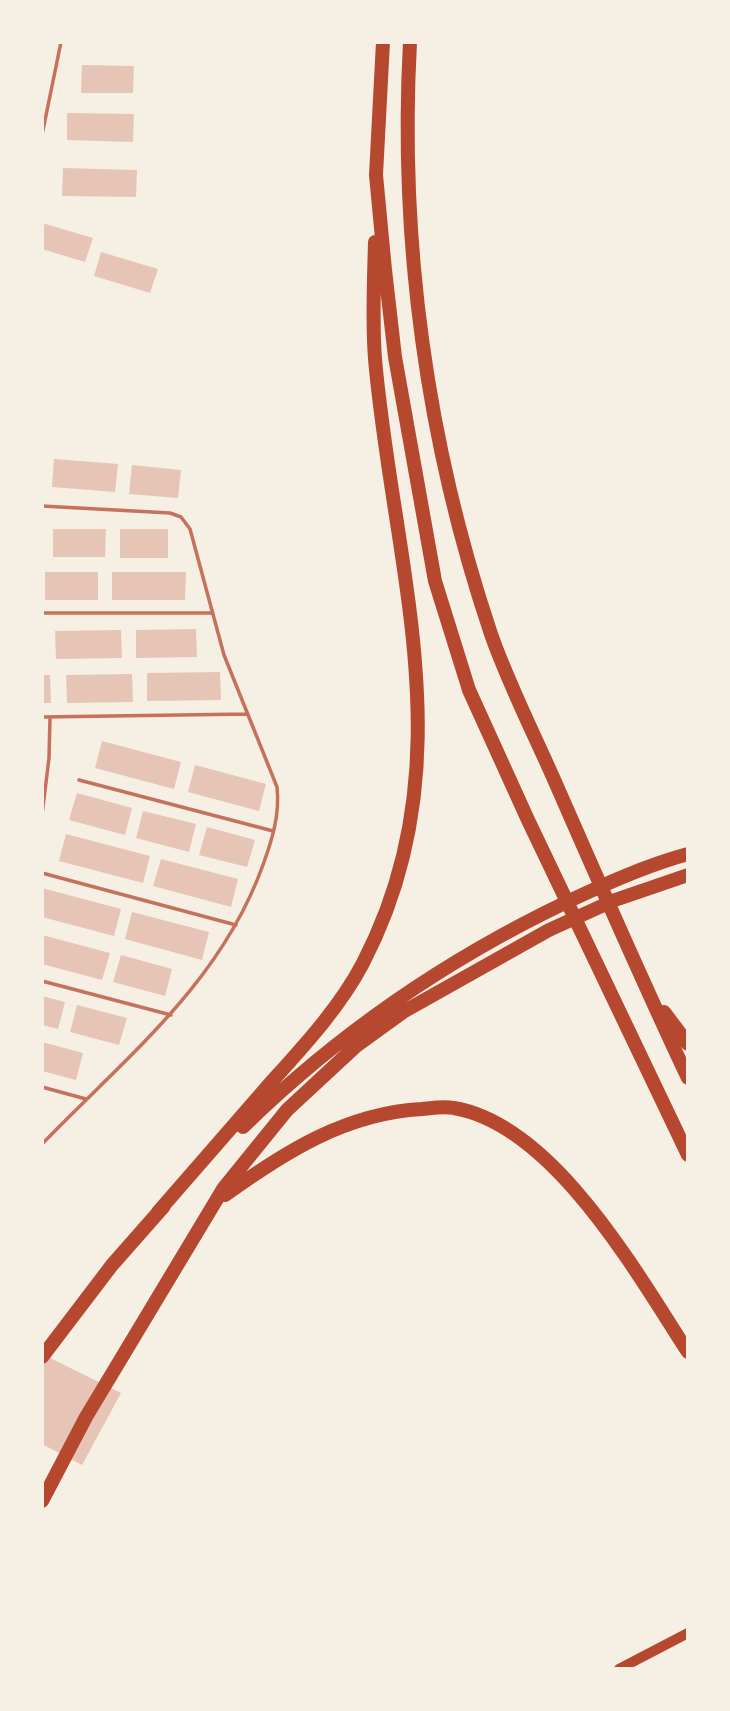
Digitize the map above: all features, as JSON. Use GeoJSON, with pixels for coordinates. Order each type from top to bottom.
{"type":"FeatureCollection","features":[{"type":"Feature","properties":{"kind":"highway"},"geometry":{"type":"LineString","coordinates":[[42,1357],[112,1265],[335,1007],[362,965],[383,923],[399,877],[417,785],[417,692],[407,586],[375,359],[373,313],[376,174],[383,42]]}},
{"type":"Feature","properties":{"kind":"highway"},"geometry":{"type":"LineString","coordinates":[[410,42],[406,116],[412,261],[428,383],[459,526],[492,635],[642,981],[688,1078]]}},
{"type":"Feature","properties":{"kind":"highway"},"geometry":{"type":"LineString","coordinates":[[376,174],[395,357],[435,581],[469,690],[688,1156]]}},
{"type":"Feature","properties":{"kind":"highway"},"geometry":{"type":"LineString","coordinates":[[158,1212],[308,1066],[395,1001],[492,940],[587,892],[683,856]]}},
{"type":"Feature","properties":{"kind":"highway"},"geometry":{"type":"LineString","coordinates":[[42,1501],[86,1417],[215,1202],[287,1110],[356,1046],[403,1012],[549,930],[615,900],[685,876]]}},
{"type":"Feature","properties":{"kind":"highway"},"geometry":{"type":"LineString","coordinates":[[642,981],[688,1045]]}},
{"type":"Feature","properties":{"kind":"highway"},"geometry":{"type":"LineString","coordinates":[[215,1202],[265,1166],[317,1135],[362,1118],[404,1110],[453,1107],[498,1122],[540,1156],[587,1203],[628,1257],[688,1352]]}},
{"type":"Feature","properties":{"kind":"main road"},"geometry":{"type":"LineString","coordinates":[[619,1669],[688,1633]]}},
{"type":"Feature","properties":{"kind":"lane"},"geometry":{"type":"LineString","coordinates":[[42,135],[61,42]]}},
{"type":"Feature","properties":{"kind":"lane"},"geometry":{"type":"LineString","coordinates":[[42,506],[170,513],[181,517],[190,529],[224,655],[278,787],[279,807],[258,878],[236,925],[207,971],[171,1015],[42,1144]]}},
{"type":"Feature","properties":{"kind":"lane"},"geometry":{"type":"LineString","coordinates":[[42,612],[213,613]]}},
{"type":"Feature","properties":{"kind":"lane"},"geometry":{"type":"LineString","coordinates":[[42,717],[248,714]]}},
{"type":"Feature","properties":{"kind":"lane"},"geometry":{"type":"LineString","coordinates":[[42,815],[49,758],[50,717]]}},
{"type":"Feature","properties":{"kind":"lane"},"geometry":{"type":"LineString","coordinates":[[79,780],[273,831]]}},
{"type":"Feature","properties":{"kind":"lane"},"geometry":{"type":"LineString","coordinates":[[42,873],[236,925]]}},
{"type":"Feature","properties":{"kind":"lane"},"geometry":{"type":"LineString","coordinates":[[42,981],[171,1015]]}},
{"type":"Feature","properties":{"kind":"lane"},"geometry":{"type":"LineString","coordinates":[[42,1087],[86,1099]]}},
{"type":"Feature","properties":{"kind":"building"},"geometry":{"type":"Polygon","coordinates":[[[82,65],[134,66],[133,93],[81,93],[82,65]]]}},
{"type":"Feature","properties":{"kind":"building"},"geometry":{"type":"Polygon","coordinates":[[[67,113],[134,114],[133,142],[67,140],[67,113]]]}},
{"type":"Feature","properties":{"kind":"building"},"geometry":{"type":"Polygon","coordinates":[[[63,168],[137,170],[136,197],[62,196],[63,168]]]}},
{"type":"Feature","properties":{"kind":"building"},"geometry":{"type":"Polygon","coordinates":[[[42,223],[93,238],[85,262],[42,249],[42,223]]]}},
{"type":"Feature","properties":{"kind":"building"},"geometry":{"type":"Polygon","coordinates":[[[101,252],[158,269],[150,293],[94,276],[101,252]]]}},
{"type":"Feature","properties":{"kind":"building"},"geometry":{"type":"Polygon","coordinates":[[[54,459],[118,464],[115,492],[52,487],[54,459]]]}},
{"type":"Feature","properties":{"kind":"building"},"geometry":{"type":"Polygon","coordinates":[[[132,465],[181,470],[178,498],[129,494],[132,465]]]}},
{"type":"Feature","properties":{"kind":"building"},"geometry":{"type":"Polygon","coordinates":[[[53,529],[106,529],[105,557],[53,557],[53,529]]]}},
{"type":"Feature","properties":{"kind":"building"},"geometry":{"type":"Polygon","coordinates":[[[120,529],[168,529],[168,558],[120,558],[120,529]]]}},
{"type":"Feature","properties":{"kind":"building"},"geometry":{"type":"Polygon","coordinates":[[[45,572],[98,572],[98,600],[45,600],[45,572]]]}},
{"type":"Feature","properties":{"kind":"building"},"geometry":{"type":"Polygon","coordinates":[[[112,572],[186,572],[185,600],[112,600],[112,572]]]}},
{"type":"Feature","properties":{"kind":"building"},"geometry":{"type":"Polygon","coordinates":[[[196,629],[197,657],[136,658],[136,630],[196,629]]]}},
{"type":"Feature","properties":{"kind":"building"},"geometry":{"type":"Polygon","coordinates":[[[121,630],[122,658],[56,659],[55,631],[121,630]]]}},
{"type":"Feature","properties":{"kind":"building"},"geometry":{"type":"Polygon","coordinates":[[[220,672],[221,700],[147,701],[147,673],[220,672]]]}},
{"type":"Feature","properties":{"kind":"building"},"geometry":{"type":"Polygon","coordinates":[[[132,674],[133,702],[67,703],[66,675],[132,674]]]}},
{"type":"Feature","properties":{"kind":"building"},"geometry":{"type":"Polygon","coordinates":[[[42,675],[50,675],[51,703],[42,703],[42,675]]]}},
{"type":"Feature","properties":{"kind":"building"},"geometry":{"type":"Polygon","coordinates":[[[102,741],[181,762],[174,789],[95,768],[102,741]]]}},
{"type":"Feature","properties":{"kind":"building"},"geometry":{"type":"Polygon","coordinates":[[[195,765],[266,784],[259,811],[188,792],[195,765]]]}},
{"type":"Feature","properties":{"kind":"building"},"geometry":{"type":"Polygon","coordinates":[[[77,793],[132,808],[125,835],[69,820],[77,793]]]}},
{"type":"Feature","properties":{"kind":"building"},"geometry":{"type":"Polygon","coordinates":[[[143,811],[196,824],[189,852],[136,838],[143,811]]]}},
{"type":"Feature","properties":{"kind":"building"},"geometry":{"type":"Polygon","coordinates":[[[207,827],[255,840],[247,867],[199,855],[207,827]]]}},
{"type":"Feature","properties":{"kind":"building"},"geometry":{"type":"Polygon","coordinates":[[[66,834],[150,856],[143,883],[59,861],[66,834]]]}},
{"type":"Feature","properties":{"kind":"building"},"geometry":{"type":"Polygon","coordinates":[[[161,859],[238,879],[231,907],[153,886],[161,859]]]}},
{"type":"Feature","properties":{"kind":"building"},"geometry":{"type":"Polygon","coordinates":[[[42,888],[121,909],[114,936],[42,917],[42,888]]]}},
{"type":"Feature","properties":{"kind":"building"},"geometry":{"type":"Polygon","coordinates":[[[132,912],[209,932],[202,960],[125,939],[132,912]]]}},
{"type":"Feature","properties":{"kind":"building"},"geometry":{"type":"Polygon","coordinates":[[[42,935],[110,953],[102,980],[42,964],[42,935]]]}},
{"type":"Feature","properties":{"kind":"building"},"geometry":{"type":"Polygon","coordinates":[[[121,955],[172,969],[165,996],[113,982],[121,955]]]}},
{"type":"Feature","properties":{"kind":"building"},"geometry":{"type":"Polygon","coordinates":[[[42,996],[65,1002],[58,1029],[42,1025],[42,996]]]}},
{"type":"Feature","properties":{"kind":"building"},"geometry":{"type":"Polygon","coordinates":[[[77,1005],[127,1018],[119,1045],[70,1032],[77,1005]]]}},
{"type":"Feature","properties":{"kind":"building"},"geometry":{"type":"Polygon","coordinates":[[[42,1042],[83,1053],[76,1080],[42,1071],[42,1042]]]}},
{"type":"Feature","properties":{"kind":"building"},"geometry":{"type":"Polygon","coordinates":[[[42,1354],[121,1393],[82,1465],[42,1444],[42,1354]]]}}]}
